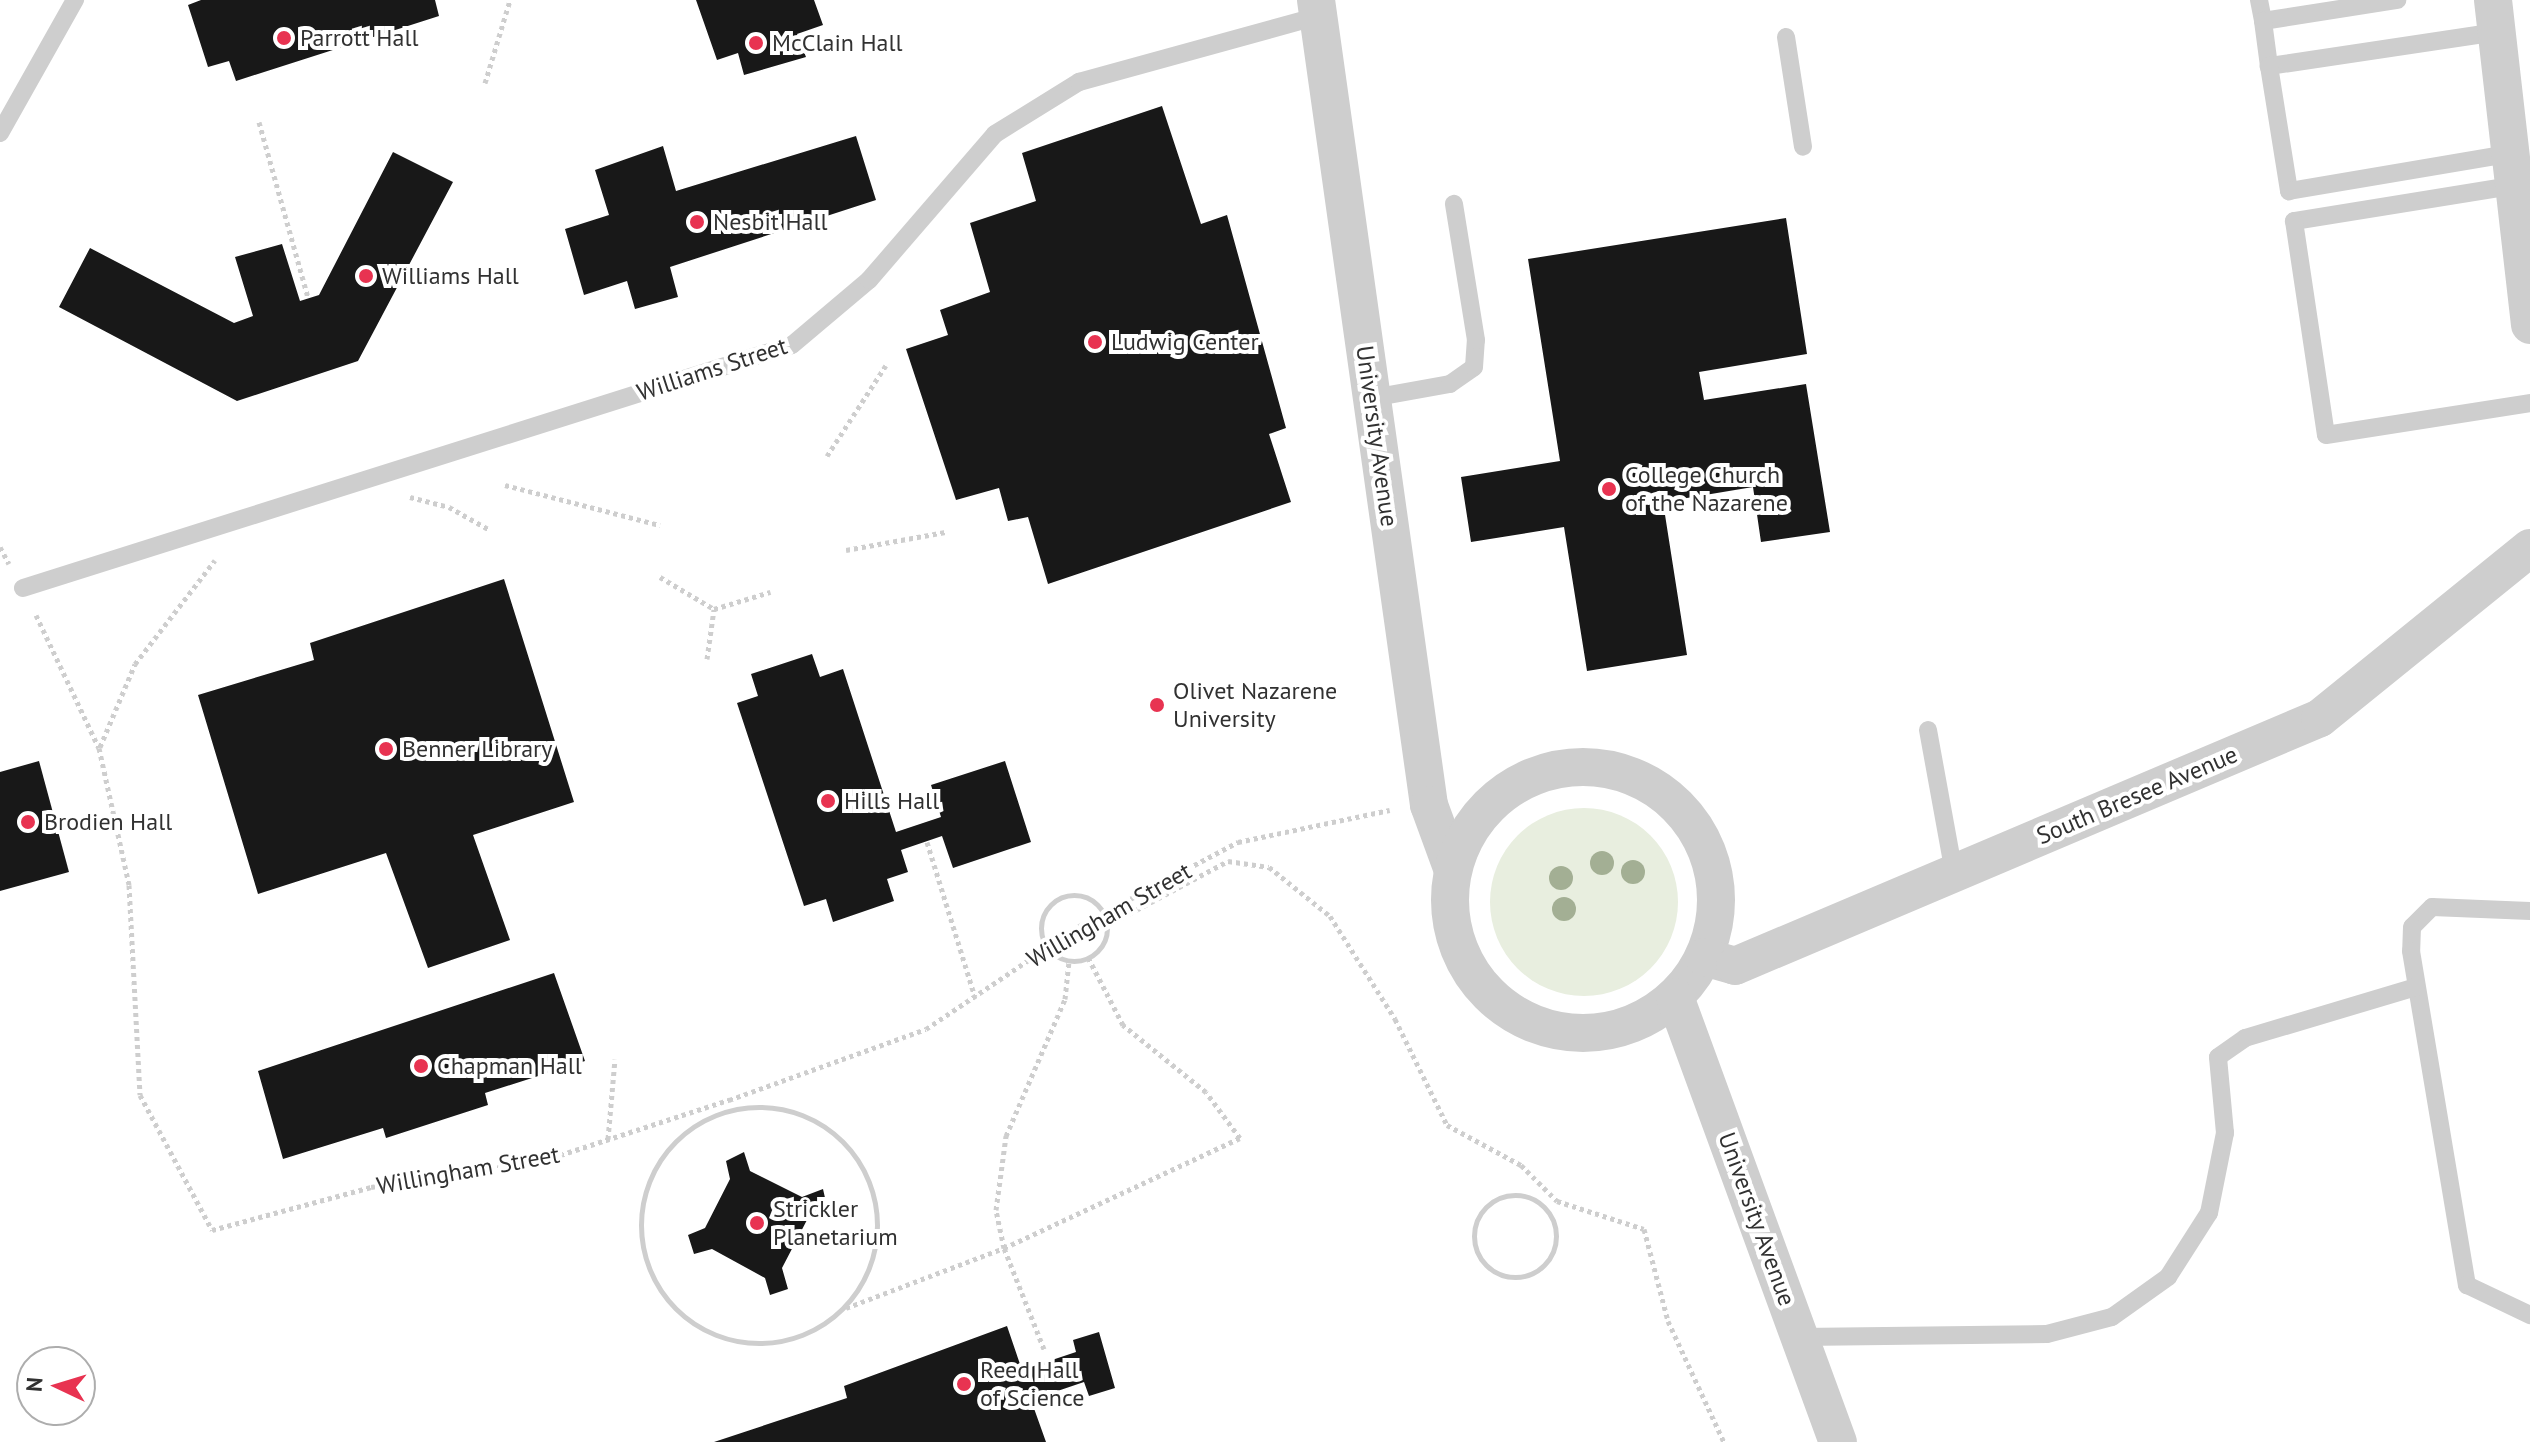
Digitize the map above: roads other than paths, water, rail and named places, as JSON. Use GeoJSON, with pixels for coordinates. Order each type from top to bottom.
{"type":"FeatureCollection","features":[{"type":"Feature","properties":{"kind":"street","name":"University Avenue"},"geometry":{"type":"LineString","coordinates":[[1317,8],[1429,805],[1452,868]]}},
{"type":"Feature","properties":{"kind":"street"},"geometry":{"type":"LineString","coordinates":[[2495,16],[2509,170],[2530,325]]}},
{"type":"Feature","properties":{"kind":"street","name":"South Bresee Avenue"},"geometry":{"type":"LineString","coordinates":[[1704,957],[1735,966],[2320,718],[2530,548]]}},
{"type":"Feature","properties":{"kind":"street","name":"University Avenue"},"geometry":{"type":"LineString","coordinates":[[1583,765],[1627,773],[1667,794],[1696,827],[1708,855],[1716,914],[1704,957],[1675,997],[1639,1022],[1598,1033],[1556,1032],[1515,1016],[1482,989],[1460,953],[1449,911],[1452,868],[1470,827],[1500,794],[1526,779],[1583,765]]}},
{"type":"Feature","properties":{"kind":"street","name":"University Avenue"},"geometry":{"type":"LineString","coordinates":[[1675,997],[1838,1442]]}},
{"type":"Feature","properties":{"kind":"lane"},"geometry":{"type":"LineString","coordinates":[[0,133],[75,0]]}},
{"type":"Feature","properties":{"kind":"lane"},"geometry":{"type":"LineString","coordinates":[[2259,0],[2326,435],[2530,403]]}},
{"type":"Feature","properties":{"kind":"lane"},"geometry":{"type":"LineString","coordinates":[[2263,21],[2397,0]]}},
{"type":"Feature","properties":{"kind":"lane","name":"Williams Street"},"geometry":{"type":"LineString","coordinates":[[23,588],[792,345],[869,280],[995,134],[1079,82],[1317,8]]}},
{"type":"Feature","properties":{"kind":"lane"},"geometry":{"type":"LineString","coordinates":[[2269,66],[2495,16]]}},
{"type":"Feature","properties":{"kind":"lane"},"geometry":{"type":"LineString","coordinates":[[1786,37],[1803,147]]}},
{"type":"Feature","properties":{"kind":"lane"},"geometry":{"type":"LineString","coordinates":[[2289,191],[2509,170]]}},
{"type":"Feature","properties":{"kind":"lane"},"geometry":{"type":"LineString","coordinates":[[2294,221],[2509,170]]}},
{"type":"Feature","properties":{"kind":"lane"},"geometry":{"type":"LineString","coordinates":[[1372,398],[1450,384],[1474,367],[1476,340],[1454,204]]}},
{"type":"Feature","properties":{"kind":"lane"},"geometry":{"type":"LineString","coordinates":[[1928,730],[1954,873]]}},
{"type":"Feature","properties":{"kind":"lane"},"geometry":{"type":"LineString","coordinates":[[2530,911],[2432,907],[2412,927],[2416,987],[2467,1285],[2530,1315]]}},
{"type":"Feature","properties":{"kind":"lane"},"geometry":{"type":"LineString","coordinates":[[1800,1337],[2047,1334],[2112,1317],[2168,1277],[2209,1213],[2225,1133],[2218,1057],[2245,1038],[2416,987]]}},
{"type":"Feature","properties":{"kind":"place","name":"Parrott Hall"},"geometry":{"type":"Point","coordinates":[284,38]}},
{"type":"Feature","properties":{"kind":"place","name":"McClain Hall"},"geometry":{"type":"Point","coordinates":[756,43]}},
{"type":"Feature","properties":{"kind":"place","name":"Nesbit Hall"},"geometry":{"type":"Point","coordinates":[697,222]}},
{"type":"Feature","properties":{"kind":"place","name":"Williams Hall"},"geometry":{"type":"Point","coordinates":[366,276]}},
{"type":"Feature","properties":{"kind":"place","name":"Ludwig Center"},"geometry":{"type":"Point","coordinates":[1095,342]}},
{"type":"Feature","properties":{"kind":"place","name":"College Church of the Nazarene"},"geometry":{"type":"Point","coordinates":[1609,489]}},
{"type":"Feature","properties":{"kind":"place","name":"Olivet Nazarene University"},"geometry":{"type":"Point","coordinates":[1157,705]}},
{"type":"Feature","properties":{"kind":"place","name":"Benner Library"},"geometry":{"type":"Point","coordinates":[386,749]}},
{"type":"Feature","properties":{"kind":"place","name":"Hills Hall"},"geometry":{"type":"Point","coordinates":[828,801]}},
{"type":"Feature","properties":{"kind":"place","name":"Brodien Hall"},"geometry":{"type":"Point","coordinates":[28,822]}},
{"type":"Feature","properties":{"kind":"place","name":"Chapman Hall"},"geometry":{"type":"Point","coordinates":[421,1066]}},
{"type":"Feature","properties":{"kind":"place","name":"Strickler Planetarium"},"geometry":{"type":"Point","coordinates":[757,1223]}},
{"type":"Feature","properties":{"kind":"place","name":"Reed Hall of Science"},"geometry":{"type":"Point","coordinates":[964,1384]}}]}
